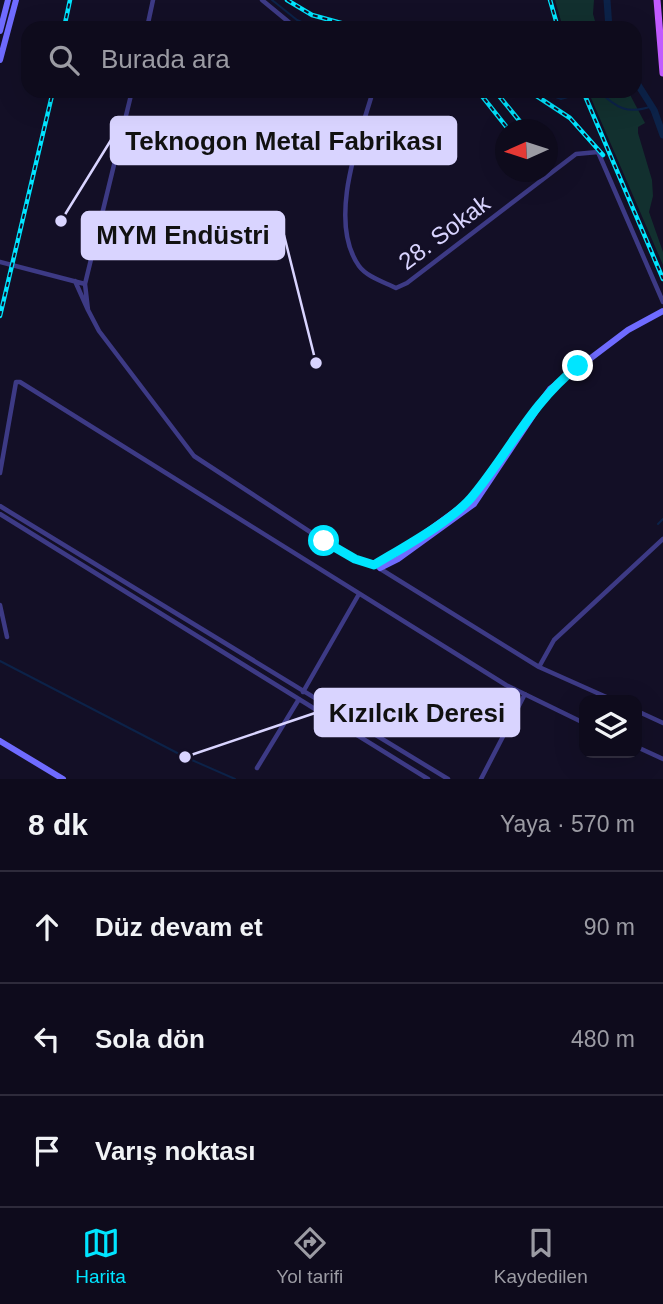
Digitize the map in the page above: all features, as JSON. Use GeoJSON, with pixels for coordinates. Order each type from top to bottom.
{"type":"FeatureCollection","features":[{"type":"Feature","properties":{"kind":"main road"},"geometry":{"type":"LineString","coordinates":[[657,0],[663,73]]}},
{"type":"Feature","properties":{"kind":"street"},"geometry":{"type":"LineString","coordinates":[[0,31],[8,0]]}},
{"type":"Feature","properties":{"kind":"street"},"geometry":{"type":"LineString","coordinates":[[0,60],[16,0]]}},
{"type":"Feature","properties":{"kind":"street"},"geometry":{"type":"LineString","coordinates":[[148,21],[153,0]]}},
{"type":"Feature","properties":{"kind":"street"},"geometry":{"type":"LineString","coordinates":[[262,0],[288,21]]}},
{"type":"Feature","properties":{"kind":"street"},"geometry":{"type":"LineString","coordinates":[[88,310],[85,284],[130,98]]}},
{"type":"Feature","properties":{"kind":"street","name":"28. Sokak"},"geometry":{"type":"LineString","coordinates":[[371,98],[344,214],[353,255],[365,272],[396,288],[407,283],[576,154],[594,151],[598,152],[663,302]]}},
{"type":"Feature","properties":{"kind":"street"},"geometry":{"type":"LineString","coordinates":[[0,262],[85,284]]}},
{"type":"Feature","properties":{"kind":"street"},"geometry":{"type":"LineString","coordinates":[[75,281],[99,331],[194,456],[324,541],[355,559],[377,567],[539,667],[602,695]]}},
{"type":"Feature","properties":{"kind":"street"},"geometry":{"type":"LineString","coordinates":[[377,567],[469,501],[541,400],[578,366],[646,318],[663,312]]}},
{"type":"Feature","properties":{"kind":"street"},"geometry":{"type":"LineString","coordinates":[[0,473],[16,382],[20,382],[359,594],[525,694],[579,721]]}},
{"type":"Feature","properties":{"kind":"street"},"geometry":{"type":"LineString","coordinates":[[0,506],[448,779]]}},
{"type":"Feature","properties":{"kind":"street"},"geometry":{"type":"LineString","coordinates":[[0,514],[428,779]]}},
{"type":"Feature","properties":{"kind":"street"},"geometry":{"type":"LineString","coordinates":[[539,667],[554,639],[663,538]]}},
{"type":"Feature","properties":{"kind":"street"},"geometry":{"type":"LineString","coordinates":[[303,692],[359,594]]}},
{"type":"Feature","properties":{"kind":"street"},"geometry":{"type":"LineString","coordinates":[[0,605],[7,638]]}},
{"type":"Feature","properties":{"kind":"street"},"geometry":{"type":"LineString","coordinates":[[481,779],[525,694]]}},
{"type":"Feature","properties":{"kind":"street"},"geometry":{"type":"LineString","coordinates":[[257,768],[299,699]]}},
{"type":"Feature","properties":{"kind":"street"},"geometry":{"type":"LineString","coordinates":[[642,713],[663,723]]}},
{"type":"Feature","properties":{"kind":"street"},"geometry":{"type":"LineString","coordinates":[[0,741],[63,779]]}},
{"type":"Feature","properties":{"kind":"street"},"geometry":{"type":"LineString","coordinates":[[642,749],[663,759]]}},
{"type":"Feature","properties":{"kind":"green space"},"geometry":{"type":"Polygon","coordinates":[[[555,0],[594,0],[595,21],[561,21],[555,0]]]}},
{"type":"Feature","properties":{"kind":"green space"},"geometry":{"type":"Polygon","coordinates":[[[591,98],[632,98],[645,123],[638,127],[638,133],[652,180],[653,196],[649,212],[663,252],[663,265],[591,98]]]}},
{"type":"Feature","properties":{"kind":"waterway"},"geometry":{"type":"LineString","coordinates":[[272,0],[299,21]]}},
{"type":"Feature","properties":{"kind":"waterway"},"geometry":{"type":"LineString","coordinates":[[607,0],[608,21]]}},
{"type":"Feature","properties":{"kind":"waterway"},"geometry":{"type":"LineString","coordinates":[[642,91],[654,110],[663,135]]}},
{"type":"Feature","properties":{"kind":"waterway"},"geometry":{"type":"LineString","coordinates":[[558,98],[564,98]]}},
{"type":"Feature","properties":{"kind":"waterway"},"geometry":{"type":"LineString","coordinates":[[607,98],[617,106],[629,110],[652,106]]}},
{"type":"Feature","properties":{"kind":"waterway"},"geometry":{"type":"LineString","coordinates":[[658,524],[663,519]]}},
{"type":"Feature","properties":{"kind":"waterway"},"geometry":{"type":"LineString","coordinates":[[0,661],[185,757],[235,779]]}},
{"type":"Feature","properties":{"kind":"railway"},"geometry":{"type":"LineString","coordinates":[[66,21],[70,0]]}},
{"type":"Feature","properties":{"kind":"railway"},"geometry":{"type":"LineString","coordinates":[[287,0],[312,15],[334,21]]}},
{"type":"Feature","properties":{"kind":"railway"},"geometry":{"type":"LineString","coordinates":[[550,0],[556,21]]}},
{"type":"Feature","properties":{"kind":"railway"},"geometry":{"type":"LineString","coordinates":[[0,316],[51,98]]}},
{"type":"Feature","properties":{"kind":"railway"},"geometry":{"type":"LineString","coordinates":[[484,98],[500,119]]}},
{"type":"Feature","properties":{"kind":"railway"},"geometry":{"type":"LineString","coordinates":[[501,98],[518,119]]}},
{"type":"Feature","properties":{"kind":"railway"},"geometry":{"type":"LineString","coordinates":[[540,98],[570,118],[603,155]]}},
{"type":"Feature","properties":{"kind":"railway"},"geometry":{"type":"LineString","coordinates":[[586,98],[663,279]]}},
{"type":"Feature","properties":{"kind":"place","name":"Teknogon Metal Fabrikası"},"geometry":{"type":"Point","coordinates":[61,221]}},
{"type":"Feature","properties":{"kind":"place","name":"MYM Endüstri"},"geometry":{"type":"Point","coordinates":[316,363]}},
{"type":"Feature","properties":{"kind":"place","name":"Kızılcık Deresi"},"geometry":{"type":"Point","coordinates":[185,757]}},
{"type":"Feature","properties":{"kind":"route"},"geometry":{"type":"LineString","coordinates":[[324,541],[355,559],[374,565],[424,534],[469,501],[550,389],[578,366]]}}]}
